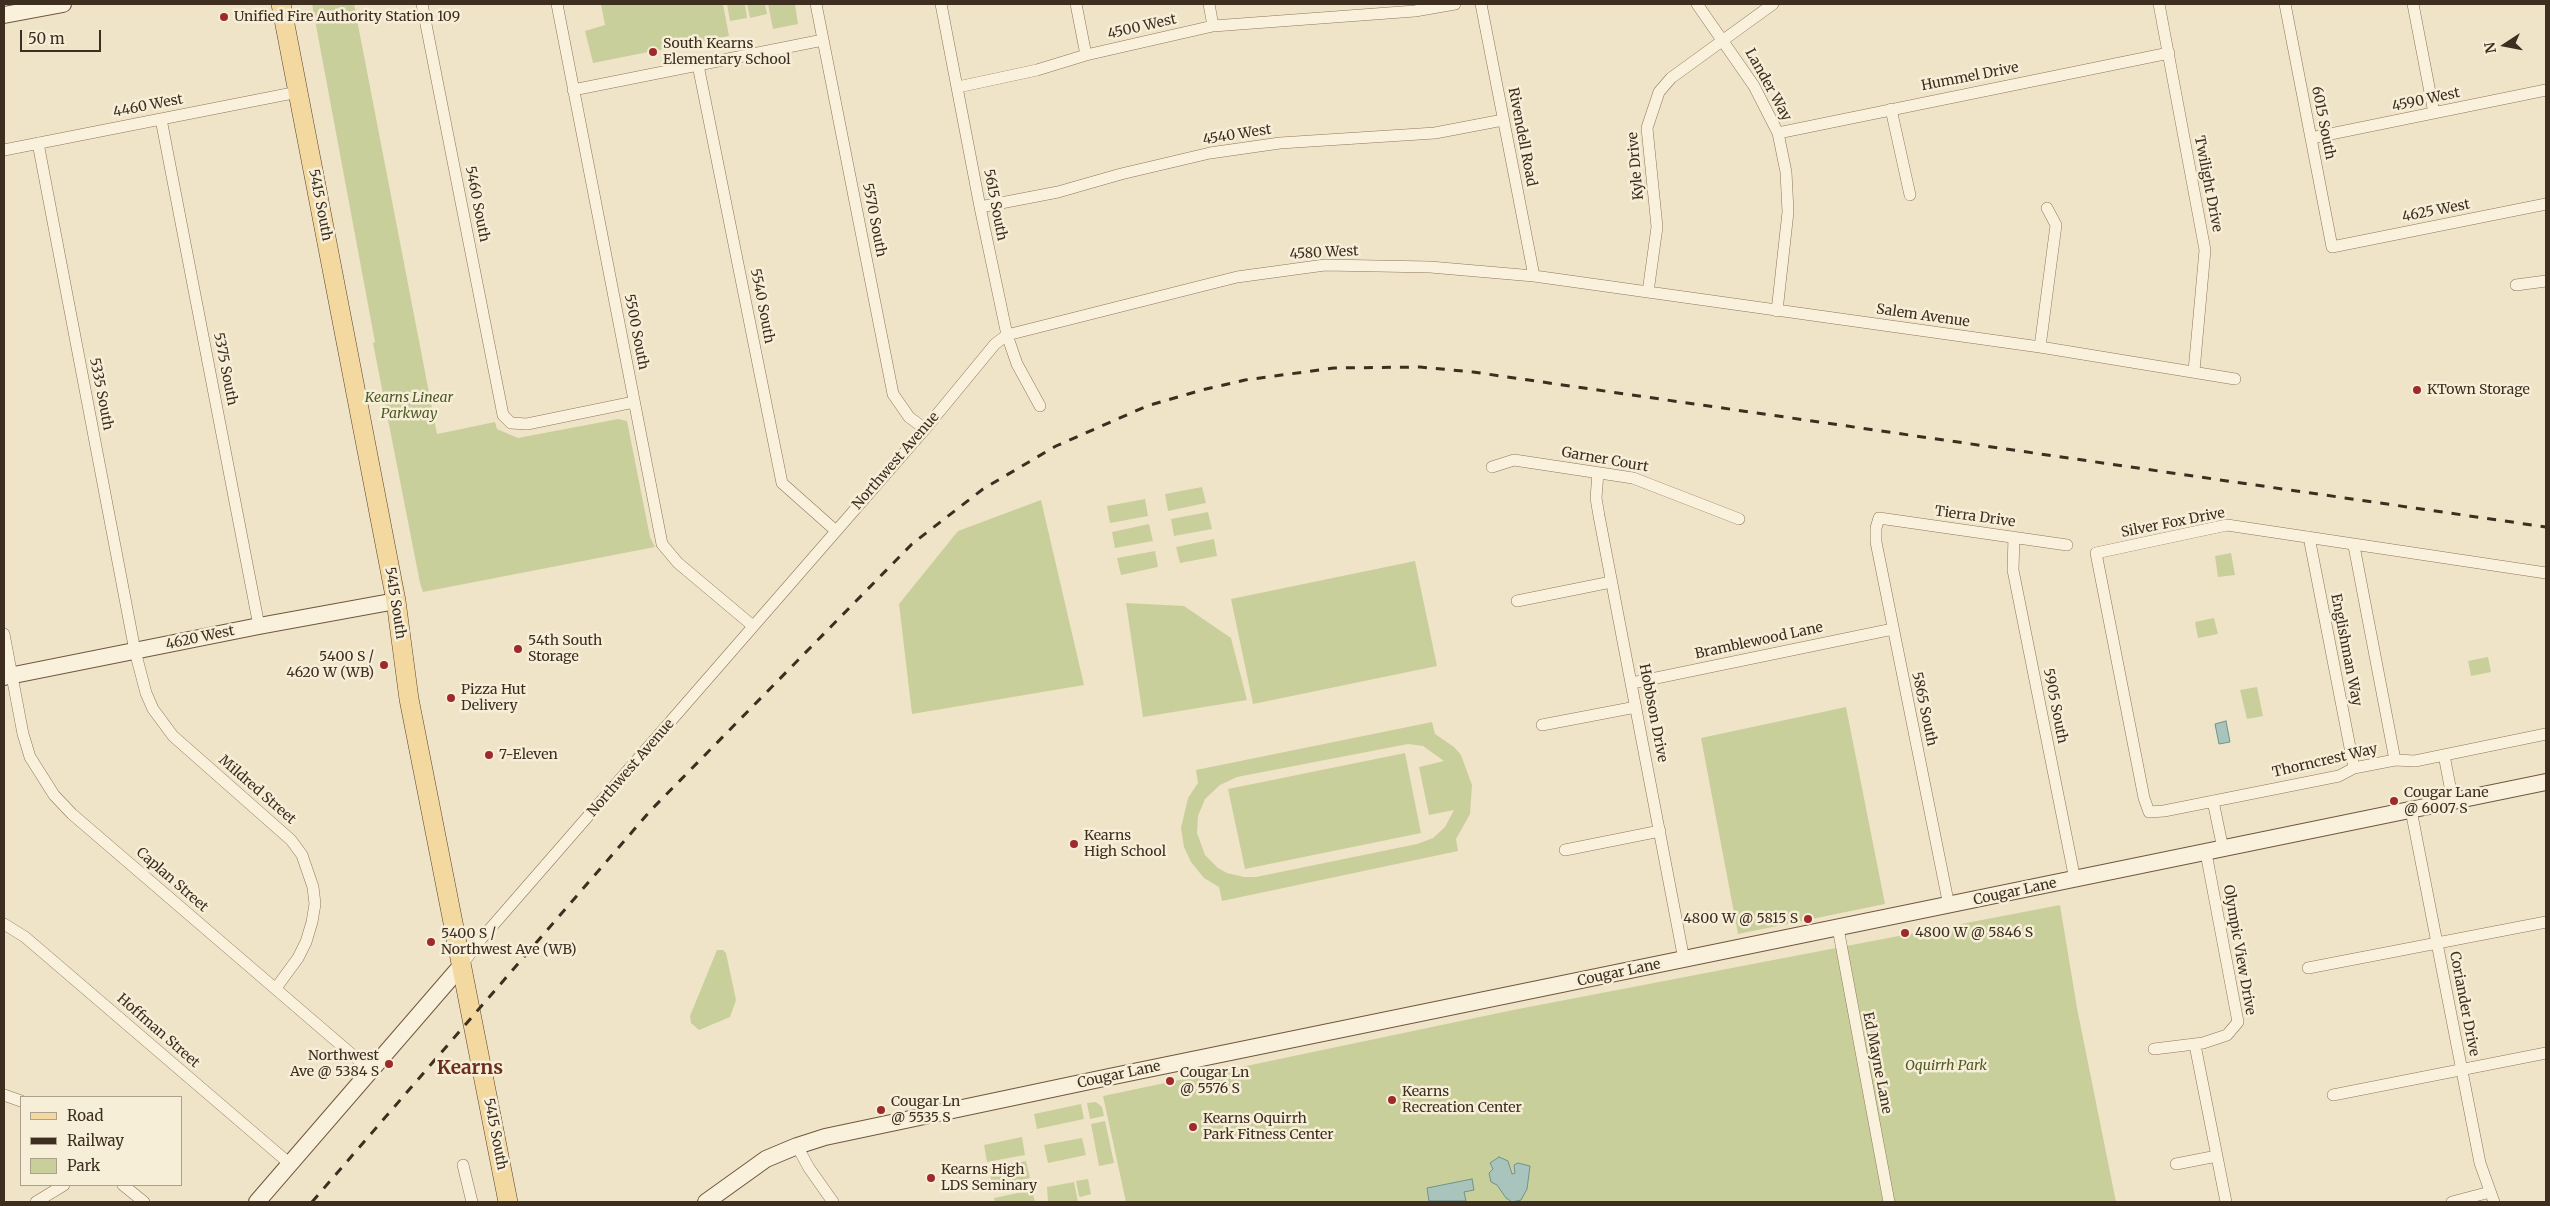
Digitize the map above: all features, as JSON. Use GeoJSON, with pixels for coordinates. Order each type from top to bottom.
{"type":"FeatureCollection","features":[{"type":"Feature","properties":{"kind":"main road"},"geometry":{"type":"LineString","coordinates":[[9,11],[64,4]]}},
{"type":"Feature","properties":{"kind":"main road","name":"5415 South"},"geometry":{"type":"LineString","coordinates":[[281,4],[396,601],[409,699],[508,1202]]}},
{"type":"Feature","properties":{"kind":"main road","name":"4620 West"},"geometry":{"type":"LineString","coordinates":[[8,676],[396,601]]}},
{"type":"Feature","properties":{"kind":"main road","name":"Cougar Lane"},"geometry":{"type":"LineString","coordinates":[[706,1202],[766,1159],[797,1146],[919,1116],[2546,782]]}},
{"type":"Feature","properties":{"kind":"main road","name":"Northwest Avenue"},"geometry":{"type":"LineString","coordinates":[[257,1202],[461,966]]}},
{"type":"Feature","properties":{"kind":"street","name":"5460 South"},"geometry":{"type":"LineString","coordinates":[[422,4],[502,410],[506,419],[518,425],[634,402]]}},
{"type":"Feature","properties":{"kind":"street","name":"5500 South"},"geometry":{"type":"LineString","coordinates":[[557,4],[662,544],[678,563],[753,626]]}},
{"type":"Feature","properties":{"kind":"street","name":"5570 South"},"geometry":{"type":"LineString","coordinates":[[816,4],[893,394],[909,417],[925,429]]}},
{"type":"Feature","properties":{"kind":"street","name":"5615 South"},"geometry":{"type":"LineString","coordinates":[[941,4],[980,207],[1007,334],[1018,364],[1040,406]]}},
{"type":"Feature","properties":{"kind":"street"},"geometry":{"type":"LineString","coordinates":[[1076,4],[1086,55]]}},
{"type":"Feature","properties":{"kind":"street"},"geometry":{"type":"LineString","coordinates":[[1209,4],[1214,26]]}},
{"type":"Feature","properties":{"kind":"street","name":"4500 West"},"geometry":{"type":"LineString","coordinates":[[958,87],[1037,70],[1086,55],[1214,26],[1345,9],[1415,11],[1455,4]]}},
{"type":"Feature","properties":{"kind":"street","name":"Rivendell Road"},"geometry":{"type":"LineString","coordinates":[[1481,4],[1534,276]]}},
{"type":"Feature","properties":{"kind":"street","name":"Lander Way"},"geometry":{"type":"LineString","coordinates":[[1697,4],[1725,40],[1754,86],[1778,133],[1786,172],[1788,212],[1777,311]]}},
{"type":"Feature","properties":{"kind":"street","name":"Kyle Drive"},"geometry":{"type":"LineString","coordinates":[[1648,292],[1657,227],[1647,128],[1650,113],[1659,92],[1672,78],[1773,4]]}},
{"type":"Feature","properties":{"kind":"street","name":"Twilight Drive"},"geometry":{"type":"LineString","coordinates":[[2159,4],[2206,250],[2194,370]]}},
{"type":"Feature","properties":{"kind":"street","name":"6015 South"},"geometry":{"type":"LineString","coordinates":[[2285,4],[2332,247]]}},
{"type":"Feature","properties":{"kind":"street"},"geometry":{"type":"LineString","coordinates":[[2413,4],[2434,113]]}},
{"type":"Feature","properties":{"kind":"street"},"geometry":{"type":"LineString","coordinates":[[573,90],[823,40]]}},
{"type":"Feature","properties":{"kind":"street","name":"Hummel Drive"},"geometry":{"type":"LineString","coordinates":[[1778,133],[1891,108],[2169,53]]}},
{"type":"Feature","properties":{"kind":"street","name":"5540 South"},"geometry":{"type":"LineString","coordinates":[[698,64],[782,483],[836,531]]}},
{"type":"Feature","properties":{"kind":"street","name":"4590 West"},"geometry":{"type":"LineString","coordinates":[[2311,138],[2546,90]]}},
{"type":"Feature","properties":{"kind":"street","name":"4460 West"},"geometry":{"type":"LineString","coordinates":[[4,150],[298,92]]}},
{"type":"Feature","properties":{"kind":"street"},"geometry":{"type":"LineString","coordinates":[[1891,108],[1910,195]]}},
{"type":"Feature","properties":{"kind":"street","name":"5375 South"},"geometry":{"type":"LineString","coordinates":[[161,119],[259,626]]}},
{"type":"Feature","properties":{"kind":"street","name":"4540 West"},"geometry":{"type":"LineString","coordinates":[[980,207],[1058,192],[1121,174],[1210,153],[1280,143],[1435,133],[1503,120]]}},
{"type":"Feature","properties":{"kind":"street","name":"5335 South"},"geometry":{"type":"LineString","coordinates":[[38,143],[135,651]]}},
{"type":"Feature","properties":{"kind":"street","name":"4625 West"},"geometry":{"type":"LineString","coordinates":[[2332,247],[2546,204]]}},
{"type":"Feature","properties":{"kind":"street"},"geometry":{"type":"LineString","coordinates":[[2040,347],[2056,225],[2047,208]]}},
{"type":"Feature","properties":{"kind":"street","name":"4580 West"},"geometry":{"type":"LineString","coordinates":[[1007,334],[1237,277],[1325,265],[1430,267],[1534,276],[1648,292]]}},
{"type":"Feature","properties":{"kind":"street"},"geometry":{"type":"LineString","coordinates":[[2516,285],[2546,281]]}},
{"type":"Feature","properties":{"kind":"street","name":"Salem Avenue"},"geometry":{"type":"LineString","coordinates":[[1648,292],[2040,347],[2235,378]]}},
{"type":"Feature","properties":{"kind":"street","name":"Northwest Avenue"},"geometry":{"type":"LineString","coordinates":[[461,966],[482,938],[925,429],[996,344],[1007,334]]}},
{"type":"Feature","properties":{"kind":"street","name":"Garner Court"},"geometry":{"type":"LineString","coordinates":[[1492,467],[1514,460],[1646,481],[1738,518]]}},
{"type":"Feature","properties":{"kind":"street","name":"Hobbson Drive"},"geometry":{"type":"LineString","coordinates":[[1598,473],[1596,498],[1684,960]]}},
{"type":"Feature","properties":{"kind":"street","name":"Tierra Drive"},"geometry":{"type":"LineString","coordinates":[[1879,518],[2067,545]]}},
{"type":"Feature","properties":{"kind":"street","name":"5865 South"},"geometry":{"type":"LineString","coordinates":[[1879,518],[1876,528],[1876,542],[1949,906]]}},
{"type":"Feature","properties":{"kind":"street","name":"Silver Fox Drive"},"geometry":{"type":"LineString","coordinates":[[2149,812],[2144,798],[2096,553],[2227,526],[2546,573]]}},
{"type":"Feature","properties":{"kind":"street","name":"5905 South"},"geometry":{"type":"LineString","coordinates":[[2014,537],[2012,570],[2075,880]]}},
{"type":"Feature","properties":{"kind":"street","name":"Englishman Way"},"geometry":{"type":"LineString","coordinates":[[2309,537],[2354,768]]}},
{"type":"Feature","properties":{"kind":"street","name":"Englishman Way"},"geometry":{"type":"LineString","coordinates":[[2354,546],[2394,760]]}},
{"type":"Feature","properties":{"kind":"street"},"geometry":{"type":"LineString","coordinates":[[1517,601],[1611,582]]}},
{"type":"Feature","properties":{"kind":"street","name":"Bramblewood Lane"},"geometry":{"type":"LineString","coordinates":[[1632,683],[1893,629]]}},
{"type":"Feature","properties":{"kind":"street","name":"Caplan Street"},"geometry":{"type":"LineString","coordinates":[[4,634],[8,676],[30,757],[54,795],[94,833],[370,1070]]}},
{"type":"Feature","properties":{"kind":"street","name":"Mildred Street"},"geometry":{"type":"LineString","coordinates":[[135,651],[146,693],[162,724],[185,747],[291,840],[308,871],[314,904],[312,922],[298,958],[276,988]]}},
{"type":"Feature","properties":{"kind":"street"},"geometry":{"type":"LineString","coordinates":[[1542,725],[1636,707]]}},
{"type":"Feature","properties":{"kind":"street","name":"Thorncrest Way"},"geometry":{"type":"LineString","coordinates":[[2149,812],[2338,776],[2354,768],[2394,760],[2415,761],[2546,734]]}},
{"type":"Feature","properties":{"kind":"street"},"geometry":{"type":"LineString","coordinates":[[2444,755],[2453,802]]}},
{"type":"Feature","properties":{"kind":"street"},"geometry":{"type":"LineString","coordinates":[[2213,801],[2223,849]]}},
{"type":"Feature","properties":{"kind":"street","name":"Coriander Drive"},"geometry":{"type":"LineString","coordinates":[[2411,810],[2480,1163],[2492,1197]]}},
{"type":"Feature","properties":{"kind":"street"},"geometry":{"type":"LineString","coordinates":[[1565,850],[1660,831]]}},
{"type":"Feature","properties":{"kind":"street","name":"Olympic View Drive"},"geometry":{"type":"LineString","coordinates":[[2195,1045],[2227,1035],[2238,1022],[2206,853]]}},
{"type":"Feature","properties":{"kind":"street"},"geometry":{"type":"LineString","coordinates":[[2308,968],[2546,922]]}},
{"type":"Feature","properties":{"kind":"street","name":"Hoffman Street"},"geometry":{"type":"LineString","coordinates":[[4,924],[25,937],[290,1164]]}},
{"type":"Feature","properties":{"kind":"street","name":"Ed Mayne Lane"},"geometry":{"type":"LineString","coordinates":[[1838,928],[1889,1202]]}},
{"type":"Feature","properties":{"kind":"street"},"geometry":{"type":"LineString","coordinates":[[2154,1049],[2195,1045],[2226,1202]]}},
{"type":"Feature","properties":{"kind":"street"},"geometry":{"type":"LineString","coordinates":[[2333,1095],[2546,1053]]}},
{"type":"Feature","properties":{"kind":"street"},"geometry":{"type":"LineString","coordinates":[[4,1095],[20,1101]]}},
{"type":"Feature","properties":{"kind":"street"},"geometry":{"type":"LineString","coordinates":[[797,1146],[804,1161],[833,1202]]}},
{"type":"Feature","properties":{"kind":"street"},"geometry":{"type":"LineString","coordinates":[[2176,1164],[2217,1156]]}},
{"type":"Feature","properties":{"kind":"street"},"geometry":{"type":"LineString","coordinates":[[463,1165],[472,1202]]}},
{"type":"Feature","properties":{"kind":"street"},"geometry":{"type":"LineString","coordinates":[[36,1202],[62,1186]]}},
{"type":"Feature","properties":{"kind":"street"},"geometry":{"type":"LineString","coordinates":[[124,1186],[144,1202]]}},
{"type":"Feature","properties":{"kind":"street"},"geometry":{"type":"LineString","coordinates":[[2452,1202],[2492,1197]]}},
{"type":"Feature","properties":{"kind":"green space","name":"Kearns Linear Parkway"},"geometry":{"type":"Polygon","coordinates":[[[312,4],[354,4],[437,434],[495,422],[497,429],[518,438],[618,419],[627,421],[650,537],[655,547],[423,592],[373,343],[375,342],[312,4]]]}},
{"type":"Feature","properties":{"kind":"green space"},"geometry":{"type":"Polygon","coordinates":[[[601,4],[723,4],[729,36],[593,63],[585,31],[605,25],[601,4]]]}},
{"type":"Feature","properties":{"kind":"green space"},"geometry":{"type":"Polygon","coordinates":[[[727,4],[745,4],[747,18],[730,21],[727,4]]]}},
{"type":"Feature","properties":{"kind":"green space"},"geometry":{"type":"Polygon","coordinates":[[[747,4],[765,4],[767,14],[750,18],[747,4]]]}},
{"type":"Feature","properties":{"kind":"green space"},"geometry":{"type":"Polygon","coordinates":[[[768,4],[795,4],[798,24],[773,29],[768,4]]]}},
{"type":"Feature","properties":{"kind":"green space"},"geometry":{"type":"Polygon","coordinates":[[[1202,487],[1206,503],[1168,511],[1165,494],[1202,487]]]}},
{"type":"Feature","properties":{"kind":"green space"},"geometry":{"type":"Polygon","coordinates":[[[1145,499],[1148,516],[1110,523],[1107,506],[1145,499]]]}},
{"type":"Feature","properties":{"kind":"green space"},"geometry":{"type":"Polygon","coordinates":[[[1041,500],[1084,685],[912,714],[899,604],[958,531],[1041,500]]]}},
{"type":"Feature","properties":{"kind":"green space"},"geometry":{"type":"Polygon","coordinates":[[[1208,512],[1212,529],[1174,536],[1171,519],[1208,512]]]}},
{"type":"Feature","properties":{"kind":"green space"},"geometry":{"type":"Polygon","coordinates":[[[1149,524],[1153,541],[1115,548],[1112,532],[1149,524]]]}},
{"type":"Feature","properties":{"kind":"green space"},"geometry":{"type":"Polygon","coordinates":[[[1214,539],[1217,556],[1180,563],[1176,547],[1214,539]]]}},
{"type":"Feature","properties":{"kind":"green space"},"geometry":{"type":"Polygon","coordinates":[[[1155,551],[1158,567],[1121,575],[1117,558],[1155,551]]]}},
{"type":"Feature","properties":{"kind":"green space"},"geometry":{"type":"Polygon","coordinates":[[[2231,553],[2235,575],[2218,577],[2215,556],[2231,553]]]}},
{"type":"Feature","properties":{"kind":"green space"},"geometry":{"type":"Polygon","coordinates":[[[1415,561],[1437,666],[1253,704],[1231,599],[1415,561]]]}},
{"type":"Feature","properties":{"kind":"green space"},"geometry":{"type":"Polygon","coordinates":[[[1126,603],[1184,606],[1231,638],[1247,700],[1143,717],[1126,603]]]}},
{"type":"Feature","properties":{"kind":"green space"},"geometry":{"type":"Polygon","coordinates":[[[2214,618],[2218,634],[2198,638],[2195,622],[2214,618]]]}},
{"type":"Feature","properties":{"kind":"green space"},"geometry":{"type":"Polygon","coordinates":[[[2488,657],[2491,672],[2471,676],[2468,661],[2488,657]]]}},
{"type":"Feature","properties":{"kind":"green space"},"geometry":{"type":"Polygon","coordinates":[[[2257,687],[2263,716],[2247,719],[2240,690],[2257,687]]]}},
{"type":"Feature","properties":{"kind":"green space"},"geometry":{"type":"Polygon","coordinates":[[[1846,707],[1885,904],[1738,934],[1701,738],[1846,707]]]}},
{"type":"Feature","properties":{"kind":"green space"},"geometry":{"type":"Polygon","coordinates":[[[1432,722],[1435,734],[1454,747],[1461,755],[1472,785],[1470,814],[1456,839],[1458,851],[1222,901],[1219,887],[1204,878],[1191,862],[1184,847],[1181,828],[1188,798],[1198,783],[1196,770],[1432,722]],[[1408,744],[1237,777],[1220,785],[1205,799],[1198,816],[1197,833],[1205,855],[1218,868],[1227,873],[1244,877],[1256,877],[1417,844],[1433,838],[1445,827],[1454,810],[1429,815],[1419,767],[1444,761],[1423,746],[1408,744]]]}},
{"type":"Feature","properties":{"kind":"green space"},"geometry":{"type":"Polygon","coordinates":[[[1405,753],[1421,833],[1245,869],[1228,789],[1405,753]]]}},
{"type":"Feature","properties":{"kind":"green space","name":"Oquirrh Park"},"geometry":{"type":"Polygon","coordinates":[[[2060,905],[2077,1008],[2116,1202],[1126,1202],[1103,1096],[1513,1010],[2060,905]]]}},
{"type":"Feature","properties":{"kind":"green space"},"geometry":{"type":"Polygon","coordinates":[[[717,950],[723,950],[726,953],[736,1000],[730,1017],[699,1030],[691,1023],[690,1016],[717,950]]]}},
{"type":"Feature","properties":{"kind":"green space"},"geometry":{"type":"Polygon","coordinates":[[[1096,1102],[1102,1107],[1104,1116],[1090,1119],[1087,1103],[1096,1102]]]}},
{"type":"Feature","properties":{"kind":"green space"},"geometry":{"type":"Polygon","coordinates":[[[1081,1104],[1084,1119],[1037,1129],[1034,1114],[1081,1104]]]}},
{"type":"Feature","properties":{"kind":"green space"},"geometry":{"type":"Polygon","coordinates":[[[1105,1121],[1114,1163],[1099,1166],[1091,1124],[1105,1121]]]}},
{"type":"Feature","properties":{"kind":"green space"},"geometry":{"type":"Polygon","coordinates":[[[1022,1137],[1025,1155],[987,1162],[984,1145],[1022,1137]]]}},
{"type":"Feature","properties":{"kind":"green space"},"geometry":{"type":"Polygon","coordinates":[[[1082,1138],[1086,1155],[1048,1163],[1044,1145],[1082,1138]]]}},
{"type":"Feature","properties":{"kind":"green space"},"geometry":{"type":"Polygon","coordinates":[[[1026,1161],[1030,1178],[992,1186],[989,1168],[1026,1161]]]}},
{"type":"Feature","properties":{"kind":"green space"},"geometry":{"type":"Polygon","coordinates":[[[1088,1179],[1091,1194],[1081,1197],[1079,1196],[1076,1181],[1088,1179]]]}},
{"type":"Feature","properties":{"kind":"green space"},"geometry":{"type":"Polygon","coordinates":[[[1074,1182],[1078,1202],[1048,1202],[1047,1187],[1074,1182]]]}},
{"type":"Feature","properties":{"kind":"green space"},"geometry":{"type":"Polygon","coordinates":[[[1032,1190],[1035,1202],[995,1202],[994,1198],[1032,1190]]]}},
{"type":"Feature","properties":{"kind":"water"},"geometry":{"type":"Polygon","coordinates":[[[2226,721],[2230,742],[2219,744],[2215,724],[2226,721]]]}},
{"type":"Feature","properties":{"kind":"water"},"geometry":{"type":"Polygon","coordinates":[[[1499,1157],[1508,1161],[1512,1174],[1515,1173],[1514,1165],[1518,1163],[1530,1166],[1527,1189],[1521,1200],[1512,1202],[1506,1198],[1497,1185],[1491,1182],[1489,1173],[1493,1169],[1490,1163],[1499,1157]]]}},
{"type":"Feature","properties":{"kind":"water"},"geometry":{"type":"Polygon","coordinates":[[[1472,1179],[1474,1190],[1464,1192],[1466,1201],[1429,1201],[1427,1188],[1472,1179]]]}},
{"type":"Feature","properties":{"kind":"railway"},"geometry":{"type":"LineString","coordinates":[[312,1202],[651,810],[912,544],[983,489],[1056,446],[1147,406],[1245,380],[1334,368],[1420,367],[1473,372],[2546,527]]}},
{"type":"Feature","properties":{"kind":"place","name":"Unified Fire Authority Station 109"},"geometry":{"type":"Point","coordinates":[224,17]}},
{"type":"Feature","properties":{"kind":"place","name":"South Kearns Elementary School"},"geometry":{"type":"Point","coordinates":[653,52]}},
{"type":"Feature","properties":{"kind":"place","name":"KTown Storage"},"geometry":{"type":"Point","coordinates":[2417,390]}},
{"type":"Feature","properties":{"kind":"place","name":"54th South Storage"},"geometry":{"type":"Point","coordinates":[518,649]}},
{"type":"Feature","properties":{"kind":"place","name":"5400 S / 4620 W (WB)"},"geometry":{"type":"Point","coordinates":[384,665]}},
{"type":"Feature","properties":{"kind":"place","name":"Pizza Hut Delivery"},"geometry":{"type":"Point","coordinates":[451,698]}},
{"type":"Feature","properties":{"kind":"place","name":"7-Eleven"},"geometry":{"type":"Point","coordinates":[489,755]}},
{"type":"Feature","properties":{"kind":"place","name":"Cougar Lane @ 6007 S"},"geometry":{"type":"Point","coordinates":[2394,801]}},
{"type":"Feature","properties":{"kind":"place","name":"Kearns High School"},"geometry":{"type":"Point","coordinates":[1074,844]}},
{"type":"Feature","properties":{"kind":"place","name":"4800 W @ 5815 S"},"geometry":{"type":"Point","coordinates":[1808,919]}},
{"type":"Feature","properties":{"kind":"place","name":"4800 W @ 5846 S"},"geometry":{"type":"Point","coordinates":[1905,933]}},
{"type":"Feature","properties":{"kind":"place","name":"5400 S / Northwest Ave (WB)"},"geometry":{"type":"Point","coordinates":[431,942]}},
{"type":"Feature","properties":{"kind":"place","name":"Northwest Ave @ 5384 S"},"geometry":{"type":"Point","coordinates":[389,1064]}},
{"type":"Feature","properties":{"kind":"place","name":"Cougar Ln @ 5576 S"},"geometry":{"type":"Point","coordinates":[1170,1081]}},
{"type":"Feature","properties":{"kind":"place","name":"Kearns Recreation Center"},"geometry":{"type":"Point","coordinates":[1392,1100]}},
{"type":"Feature","properties":{"kind":"place","name":"Cougar Ln @ 5535 S"},"geometry":{"type":"Point","coordinates":[881,1110]}},
{"type":"Feature","properties":{"kind":"place","name":"Kearns Oquirrh Park Fitness Center"},"geometry":{"type":"Point","coordinates":[1193,1127]}},
{"type":"Feature","properties":{"kind":"place","name":"Kearns High LDS Seminary"},"geometry":{"type":"Point","coordinates":[931,1178]}},
{"type":"Feature","properties":{"kind":"district","name":"Kearns"},"geometry":{"type":"Point","coordinates":[470,1069]}}]}
